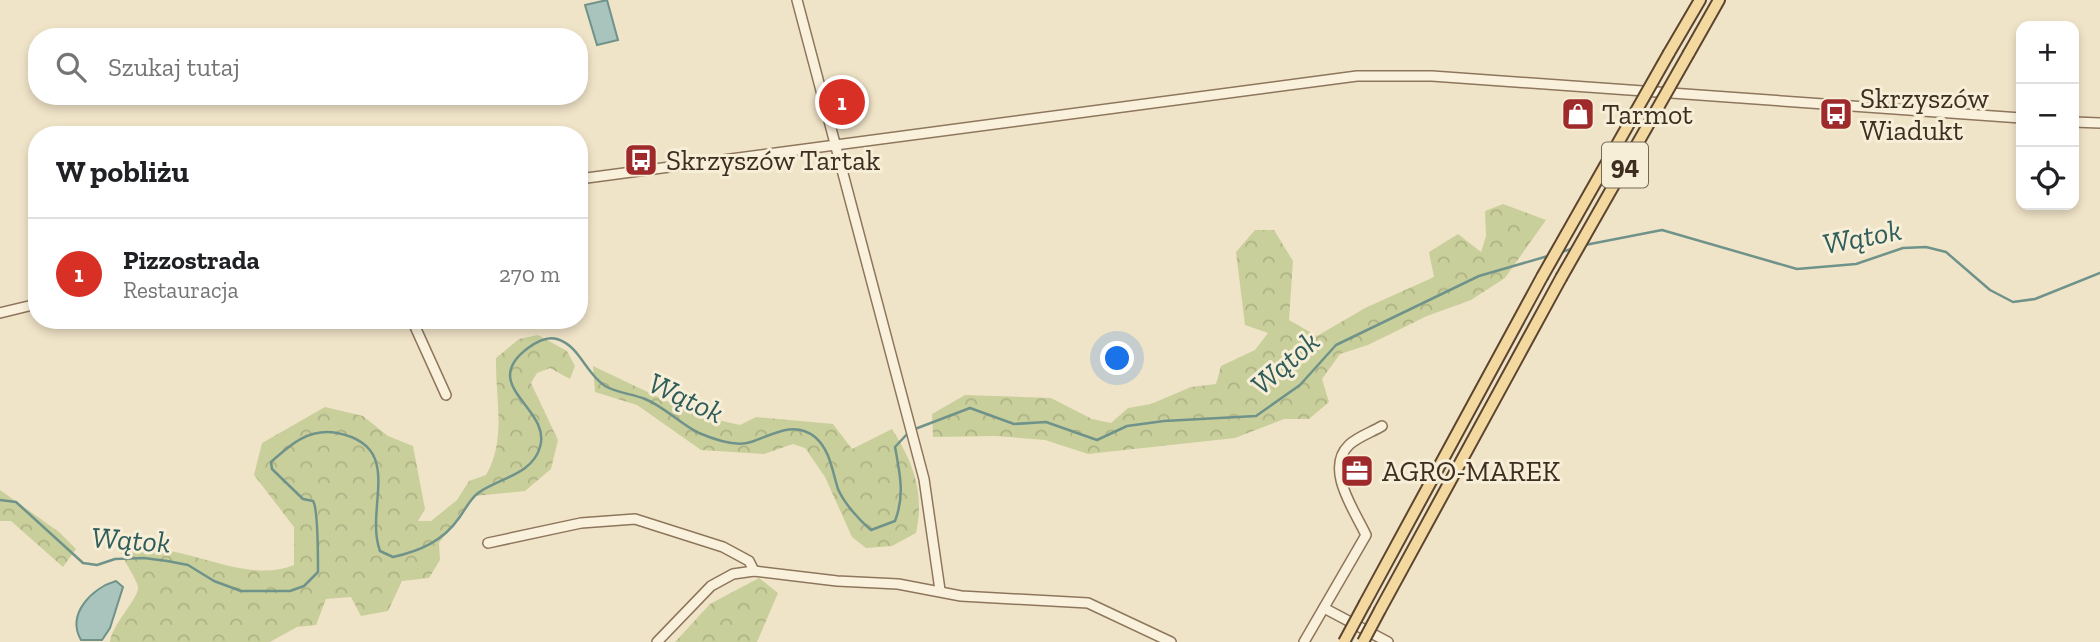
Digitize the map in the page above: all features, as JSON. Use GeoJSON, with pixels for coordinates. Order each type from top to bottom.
{"type":"FeatureCollection","features":[{"type":"Feature","properties":{"kind":"main road","name":"94"},"geometry":{"type":"LineString","coordinates":[[1344,642],[1542,277],[1700,0]]}},
{"type":"Feature","properties":{"kind":"main road","name":"94"},"geometry":{"type":"LineString","coordinates":[[1363,642],[1561,278],[1719,0]]}},
{"type":"Feature","properties":{"kind":"street"},"geometry":{"type":"LineString","coordinates":[[797,0],[924,478],[940,590]]}},
{"type":"Feature","properties":{"kind":"street"},"geometry":{"type":"LineString","coordinates":[[588,177],[1357,76],[1432,76],[2016,118]]}},
{"type":"Feature","properties":{"kind":"street"},"geometry":{"type":"LineString","coordinates":[[2079,122],[2100,124]]}},
{"type":"Feature","properties":{"kind":"street"},"geometry":{"type":"LineString","coordinates":[[0,313],[28,305]]}},
{"type":"Feature","properties":{"kind":"street"},"geometry":{"type":"LineString","coordinates":[[416,329],[446,395]]}},
{"type":"Feature","properties":{"kind":"street"},"geometry":{"type":"LineString","coordinates":[[1304,642],[1366,535],[1340,478],[1339,463],[1348,446],[1382,426]]}},
{"type":"Feature","properties":{"kind":"street"},"geometry":{"type":"LineString","coordinates":[[488,543],[581,523],[635,519],[723,547],[749,561],[754,570]]}},
{"type":"Feature","properties":{"kind":"street"},"geometry":{"type":"LineString","coordinates":[[657,642],[711,586],[733,574],[754,570],[940,590],[961,596],[1088,603],[1171,642]]}},
{"type":"Feature","properties":{"kind":"street"},"geometry":{"type":"LineString","coordinates":[[1324,608],[1388,642]]}},
{"type":"Feature","properties":{"kind":"green space"},"geometry":{"type":"Polygon","coordinates":[[[1503,204],[1546,220],[1505,278],[1471,300],[1427,316],[1368,345],[1340,354],[1322,379],[1329,402],[1309,419],[1284,419],[1235,438],[1088,454],[1045,440],[995,436],[933,437],[932,414],[965,395],[1051,398],[1092,419],[1111,423],[1128,408],[1151,404],[1191,387],[1216,384],[1221,366],[1255,350],[1268,333],[1245,325],[1236,252],[1255,230],[1274,230],[1293,261],[1289,320],[1317,336],[1365,308],[1434,277],[1429,252],[1458,234],[1481,252],[1486,236],[1485,211],[1503,204]]]}},
{"type":"Feature","properties":{"kind":"green space"},"geometry":{"type":"Polygon","coordinates":[[[538,335],[567,351],[575,366],[570,379],[550,368],[537,373],[531,383],[558,440],[551,469],[525,491],[475,496],[439,543],[440,560],[429,578],[402,581],[388,611],[361,616],[351,597],[326,599],[316,625],[297,627],[270,642],[110,642],[138,587],[120,551],[142,548],[164,550],[253,570],[274,570],[294,565],[294,527],[254,475],[262,443],[325,407],[363,416],[388,436],[413,446],[425,509],[418,521],[431,521],[457,500],[469,481],[486,475],[492,461],[498,433],[496,358],[519,339],[538,335]]]}},
{"type":"Feature","properties":{"kind":"green space"},"geometry":{"type":"Polygon","coordinates":[[[593,366],[677,406],[709,418],[740,425],[756,417],[833,424],[852,449],[892,429],[906,454],[918,491],[916,533],[892,546],[866,548],[852,537],[825,477],[805,448],[793,444],[764,454],[701,450],[637,405],[595,392],[593,366]]]}},
{"type":"Feature","properties":{"kind":"green space"},"geometry":{"type":"Polygon","coordinates":[[[0,490],[59,532],[76,549],[63,567],[11,521],[0,521],[0,490]]]}},
{"type":"Feature","properties":{"kind":"green space"},"geometry":{"type":"Polygon","coordinates":[[[759,578],[778,593],[757,642],[675,642],[710,604],[759,578]]]}},
{"type":"Feature","properties":{"kind":"water"},"geometry":{"type":"Polygon","coordinates":[[[607,0],[618,40],[597,45],[585,5],[607,0]]]}},
{"type":"Feature","properties":{"kind":"water"},"geometry":{"type":"Polygon","coordinates":[[[116,581],[123,587],[110,628],[102,640],[81,640],[77,621],[84,603],[98,590],[116,581]]]}},
{"type":"Feature","properties":{"kind":"waterway","name":"Wątok"},"geometry":{"type":"LineString","coordinates":[[1585,245],[1662,230],[1797,269],[1856,264],[1903,248],[1926,247],[1946,252],[1990,290],[2013,302],[2035,299],[2100,273]]}},
{"type":"Feature","properties":{"kind":"waterway","name":"Wątok"},"geometry":{"type":"LineString","coordinates":[[1561,252],[1575,248]]}},
{"type":"Feature","properties":{"kind":"waterway","name":"Wątok"},"geometry":{"type":"LineString","coordinates":[[915,429],[970,408],[1014,424],[1046,422],[1097,440],[1127,426],[1164,421],[1256,416],[1300,385],[1336,345],[1479,276],[1548,256]]}},
{"type":"Feature","properties":{"kind":"waterway","name":"Wątok"},"geometry":{"type":"LineString","coordinates":[[0,500],[16,502],[83,563],[97,565],[115,559],[144,558],[167,561],[188,565],[214,581],[241,591],[290,591],[304,586],[318,572],[315,506],[313,501],[303,499],[272,469],[271,462],[309,435],[337,433],[358,440],[371,451],[377,465],[376,534],[380,551],[393,557],[422,548],[446,533],[478,493],[522,470],[536,456],[541,433],[536,420],[513,386],[510,374],[514,362],[528,348],[549,338],[565,342],[571,347],[605,386],[652,402],[692,429],[711,438],[745,443],[783,430],[807,432],[824,448],[844,500],[871,530],[895,521],[901,493],[895,447],[909,432]]}},
{"type":"Feature","properties":{"kind":"place","name":"Pizzostrada"},"geometry":{"type":"Point","coordinates":[842,102]}},
{"type":"Feature","properties":{"kind":"place","name":"Tarmot"},"geometry":{"type":"Point","coordinates":[1578,114]}},
{"type":"Feature","properties":{"kind":"place","name":"Skrzyszów Wiadukt"},"geometry":{"type":"Point","coordinates":[1836,114]}},
{"type":"Feature","properties":{"kind":"place","name":"Skrzyszów Tartak"},"geometry":{"type":"Point","coordinates":[641,160]}},
{"type":"Feature","properties":{"kind":"place","name":"AGRO-MAREK"},"geometry":{"type":"Point","coordinates":[1357,471]}}]}
